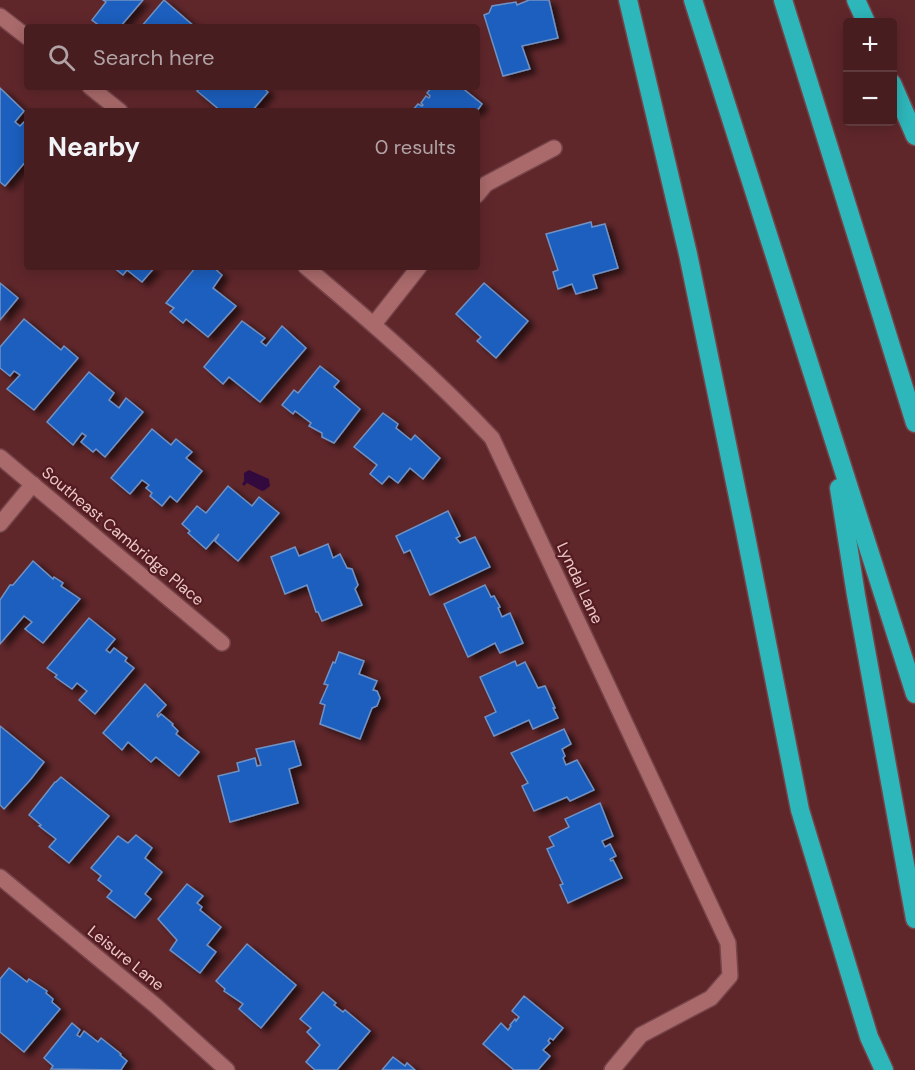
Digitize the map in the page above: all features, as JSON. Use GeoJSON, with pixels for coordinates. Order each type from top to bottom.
{"type":"FeatureCollection","features":[{"type":"Feature","properties":{"kind":"highway"},"geometry":{"type":"LineString","coordinates":[[628,0],[688,254],[800,810],[868,1037],[884,1070]]}},
{"type":"Feature","properties":{"kind":"highway"},"geometry":{"type":"LineString","coordinates":[[693,0],[915,694]]}},
{"type":"Feature","properties":{"kind":"highway"},"geometry":{"type":"LineString","coordinates":[[783,0],[915,423]]}},
{"type":"Feature","properties":{"kind":"highway"},"geometry":{"type":"LineString","coordinates":[[856,0],[864,18]]}},
{"type":"Feature","properties":{"kind":"highway"},"geometry":{"type":"LineString","coordinates":[[897,95],[915,136]]}},
{"type":"Feature","properties":{"kind":"highway"},"geometry":{"type":"LineString","coordinates":[[830,430],[856,595],[915,919]]}},
{"type":"Feature","properties":{"kind":"street"},"geometry":{"type":"LineString","coordinates":[[0,16],[24,35]]}},
{"type":"Feature","properties":{"kind":"street"},"geometry":{"type":"LineString","coordinates":[[94,90],[116,108]]}},
{"type":"Feature","properties":{"kind":"street"},"geometry":{"type":"LineString","coordinates":[[480,191],[486,184],[554,148]]}},
{"type":"Feature","properties":{"kind":"street","name":"Lyndal Lane"},"geometry":{"type":"LineString","coordinates":[[310,270],[374,324],[463,406],[492,438],[728,943],[730,976],[711,998],[641,1035],[612,1070]]}},
{"type":"Feature","properties":{"kind":"street"},"geometry":{"type":"LineString","coordinates":[[374,324],[417,270]]}},
{"type":"Feature","properties":{"kind":"street","name":"Southeast Cambridge Place"},"geometry":{"type":"LineString","coordinates":[[0,457],[222,643]]}},
{"type":"Feature","properties":{"kind":"street"},"geometry":{"type":"LineString","coordinates":[[0,524],[33,484]]}},
{"type":"Feature","properties":{"kind":"street","name":"Leisure Lane"},"geometry":{"type":"LineString","coordinates":[[0,877],[156,1006],[227,1070]]}},
{"type":"Feature","properties":{"kind":"shaded area"},"geometry":{"type":"Polygon","coordinates":[[[249,470],[269,479],[270,486],[262,491],[247,483],[244,486],[242,484],[244,473],[249,470]]]}},
{"type":"Feature","properties":{"kind":"building"},"geometry":{"type":"Polygon","coordinates":[[[103,0],[143,0],[123,24],[97,24],[92,20],[106,2],[103,0]]]}},
{"type":"Feature","properties":{"kind":"building"},"geometry":{"type":"Polygon","coordinates":[[[164,0],[192,24],[144,24],[164,0]]]}},
{"type":"Feature","properties":{"kind":"building"},"geometry":{"type":"Polygon","coordinates":[[[529,0],[549,0],[558,38],[522,46],[530,69],[503,76],[484,15],[489,13],[492,6],[516,2],[517,5],[529,0]]]}},
{"type":"Feature","properties":{"kind":"building"},"geometry":{"type":"Polygon","coordinates":[[[0,88],[24,111],[15,122],[20,126],[24,122],[24,164],[5,186],[0,182],[0,88]]]}},
{"type":"Feature","properties":{"kind":"building"},"geometry":{"type":"Polygon","coordinates":[[[266,90],[268,92],[255,108],[217,108],[197,91],[266,90]]]}},
{"type":"Feature","properties":{"kind":"building"},"geometry":{"type":"Polygon","coordinates":[[[430,90],[465,90],[482,104],[479,108],[415,108],[418,104],[423,105],[421,103],[426,96],[429,98],[427,93],[430,90]]]}},
{"type":"Feature","properties":{"kind":"building"},"geometry":{"type":"Polygon","coordinates":[[[591,222],[592,227],[605,224],[618,268],[593,275],[597,288],[576,294],[572,284],[558,289],[553,272],[558,270],[546,234],[591,222]]]}},
{"type":"Feature","properties":{"kind":"building"},"geometry":{"type":"Polygon","coordinates":[[[117,270],[127,270],[123,275],[117,270]]]}},
{"type":"Feature","properties":{"kind":"building"},"geometry":{"type":"Polygon","coordinates":[[[127,270],[152,270],[142,282],[127,270]]]}},
{"type":"Feature","properties":{"kind":"building"},"geometry":{"type":"Polygon","coordinates":[[[194,270],[216,270],[222,275],[213,288],[236,306],[208,337],[186,319],[183,323],[170,312],[174,308],[166,303],[194,270]]]}},
{"type":"Feature","properties":{"kind":"building"},"geometry":{"type":"Polygon","coordinates":[[[0,283],[18,298],[0,320],[0,283]]]}},
{"type":"Feature","properties":{"kind":"building"},"geometry":{"type":"Polygon","coordinates":[[[484,283],[528,321],[496,358],[477,341],[481,337],[456,314],[484,283]]]}},
{"type":"Feature","properties":{"kind":"building"},"geometry":{"type":"Polygon","coordinates":[[[24,319],[61,350],[64,346],[78,358],[34,410],[7,389],[20,375],[14,371],[10,376],[0,368],[0,347],[24,319]]]}},
{"type":"Feature","properties":{"kind":"building"},"geometry":{"type":"Polygon","coordinates":[[[242,321],[265,338],[261,342],[266,346],[282,326],[306,348],[260,402],[229,377],[223,384],[204,367],[242,321]]]}},
{"type":"Feature","properties":{"kind":"building"},"geometry":{"type":"Polygon","coordinates":[[[320,366],[339,381],[334,387],[360,409],[334,443],[322,437],[322,433],[309,426],[311,423],[295,411],[293,414],[282,405],[294,390],[298,393],[320,366]]]}},
{"type":"Feature","properties":{"kind":"building"},"geometry":{"type":"Polygon","coordinates":[[[89,372],[114,393],[109,400],[119,408],[126,398],[143,412],[105,457],[96,449],[93,452],[81,442],[86,436],[82,433],[73,445],[47,422],[89,372]]]}},
{"type":"Feature","properties":{"kind":"building"},"geometry":{"type":"Polygon","coordinates":[[[383,413],[398,424],[396,428],[411,440],[415,435],[440,458],[423,479],[410,468],[398,483],[389,476],[382,484],[370,474],[377,465],[354,447],[383,413]]]}},
{"type":"Feature","properties":{"kind":"building"},"geometry":{"type":"Polygon","coordinates":[[[152,429],[171,445],[176,439],[192,452],[186,458],[202,471],[177,502],[170,496],[162,506],[150,496],[152,493],[146,488],[149,485],[142,480],[130,494],[111,478],[152,429]]]}},
{"type":"Feature","properties":{"kind":"building"},"geometry":{"type":"Polygon","coordinates":[[[228,486],[252,506],[259,497],[279,513],[238,561],[215,541],[219,534],[206,549],[188,533],[190,531],[182,524],[197,506],[206,513],[228,486]]]}},
{"type":"Feature","properties":{"kind":"building"},"geometry":{"type":"Polygon","coordinates":[[[448,511],[460,536],[456,538],[460,543],[475,537],[490,567],[430,595],[410,550],[404,553],[396,536],[448,511]]]}},
{"type":"Feature","properties":{"kind":"building"},"geometry":{"type":"Polygon","coordinates":[[[328,544],[333,558],[340,554],[347,568],[352,569],[358,585],[355,589],[362,605],[322,621],[316,612],[307,585],[285,594],[271,557],[295,547],[299,556],[328,544]]]}},
{"type":"Feature","properties":{"kind":"building"},"geometry":{"type":"Polygon","coordinates":[[[33,561],[53,579],[54,577],[63,583],[61,586],[80,599],[43,643],[25,629],[32,622],[24,616],[0,644],[0,600],[10,585],[13,585],[33,561]]]}},
{"type":"Feature","properties":{"kind":"building"},"geometry":{"type":"Polygon","coordinates":[[[485,585],[491,597],[494,596],[500,607],[498,608],[502,617],[510,613],[523,643],[500,653],[495,643],[468,657],[444,604],[485,585]]]}},
{"type":"Feature","properties":{"kind":"building"},"geometry":{"type":"Polygon","coordinates":[[[89,618],[115,639],[106,650],[110,653],[114,648],[127,658],[125,661],[134,668],[95,714],[79,700],[87,691],[77,683],[72,689],[47,668],[89,618]]]}},
{"type":"Feature","properties":{"kind":"building"},"geometry":{"type":"Polygon","coordinates":[[[339,652],[364,661],[359,674],[377,681],[373,690],[377,691],[380,698],[377,706],[372,708],[360,739],[320,724],[325,705],[320,703],[328,685],[324,684],[339,652]]]}},
{"type":"Feature","properties":{"kind":"building"},"geometry":{"type":"Polygon","coordinates":[[[515,661],[517,666],[525,662],[538,688],[545,686],[558,718],[533,729],[529,720],[494,736],[485,717],[496,712],[480,677],[515,661]]]}},
{"type":"Feature","properties":{"kind":"building"},"geometry":{"type":"Polygon","coordinates":[[[145,684],[166,705],[157,715],[158,717],[161,714],[173,724],[178,731],[176,734],[199,752],[179,776],[156,757],[151,762],[128,742],[122,750],[103,733],[145,684]]]}},
{"type":"Feature","properties":{"kind":"building"},"geometry":{"type":"Polygon","coordinates":[[[0,726],[44,762],[4,809],[0,805],[0,726]]]}},
{"type":"Feature","properties":{"kind":"building"},"geometry":{"type":"Polygon","coordinates":[[[564,729],[571,744],[562,749],[566,765],[577,760],[594,790],[570,801],[567,797],[534,811],[522,786],[528,783],[511,753],[564,729]]]}},
{"type":"Feature","properties":{"kind":"building"},"geometry":{"type":"Polygon","coordinates":[[[294,741],[301,765],[289,769],[298,803],[230,822],[218,776],[239,771],[237,763],[255,758],[257,766],[261,765],[256,749],[294,741]]]}},
{"type":"Feature","properties":{"kind":"building"},"geometry":{"type":"Polygon","coordinates":[[[61,777],[109,816],[69,863],[49,847],[56,839],[29,815],[61,777]]]}},
{"type":"Feature","properties":{"kind":"building"},"geometry":{"type":"Polygon","coordinates":[[[600,803],[613,836],[602,841],[605,847],[610,844],[616,856],[610,859],[613,860],[622,878],[568,903],[560,885],[563,884],[547,849],[554,846],[549,837],[569,827],[565,819],[600,803]]]}},
{"type":"Feature","properties":{"kind":"building"},"geometry":{"type":"Polygon","coordinates":[[[136,835],[152,848],[145,858],[162,872],[145,894],[151,899],[135,918],[107,897],[112,891],[98,880],[101,876],[91,868],[118,836],[128,843],[136,835]]]}},
{"type":"Feature","properties":{"kind":"building"},"geometry":{"type":"Polygon","coordinates":[[[187,884],[203,896],[197,903],[202,907],[200,910],[221,927],[207,945],[216,952],[200,973],[170,950],[177,940],[158,919],[187,884]]]}},
{"type":"Feature","properties":{"kind":"building"},"geometry":{"type":"Polygon","coordinates":[[[247,944],[296,985],[261,1028],[239,1009],[243,1004],[224,991],[225,989],[216,981],[247,944]]]}},
{"type":"Feature","properties":{"kind":"building"},"geometry":{"type":"Polygon","coordinates":[[[9,968],[27,982],[29,979],[47,991],[46,993],[53,999],[52,1002],[60,1009],[24,1052],[0,1032],[0,979],[9,968]]]}},
{"type":"Feature","properties":{"kind":"building"},"geometry":{"type":"Polygon","coordinates":[[[323,992],[336,1003],[334,1005],[343,1012],[345,1010],[370,1031],[337,1070],[315,1070],[306,1062],[320,1045],[307,1032],[311,1028],[300,1019],[323,992]]]}},
{"type":"Feature","properties":{"kind":"building"},"geometry":{"type":"Polygon","coordinates":[[[524,996],[563,1028],[553,1040],[550,1038],[548,1041],[550,1043],[543,1050],[550,1056],[538,1070],[514,1070],[483,1044],[501,1023],[508,1030],[515,1019],[516,1021],[519,1017],[512,1011],[524,996]]]}},
{"type":"Feature","properties":{"kind":"building"},"geometry":{"type":"Polygon","coordinates":[[[72,1023],[80,1030],[77,1035],[80,1037],[84,1031],[98,1042],[101,1038],[121,1054],[127,1061],[121,1070],[51,1069],[53,1066],[44,1058],[72,1023]]]}},
{"type":"Feature","properties":{"kind":"building"},"geometry":{"type":"Polygon","coordinates":[[[393,1057],[405,1066],[407,1063],[415,1070],[382,1070],[393,1057]]]}}]}
